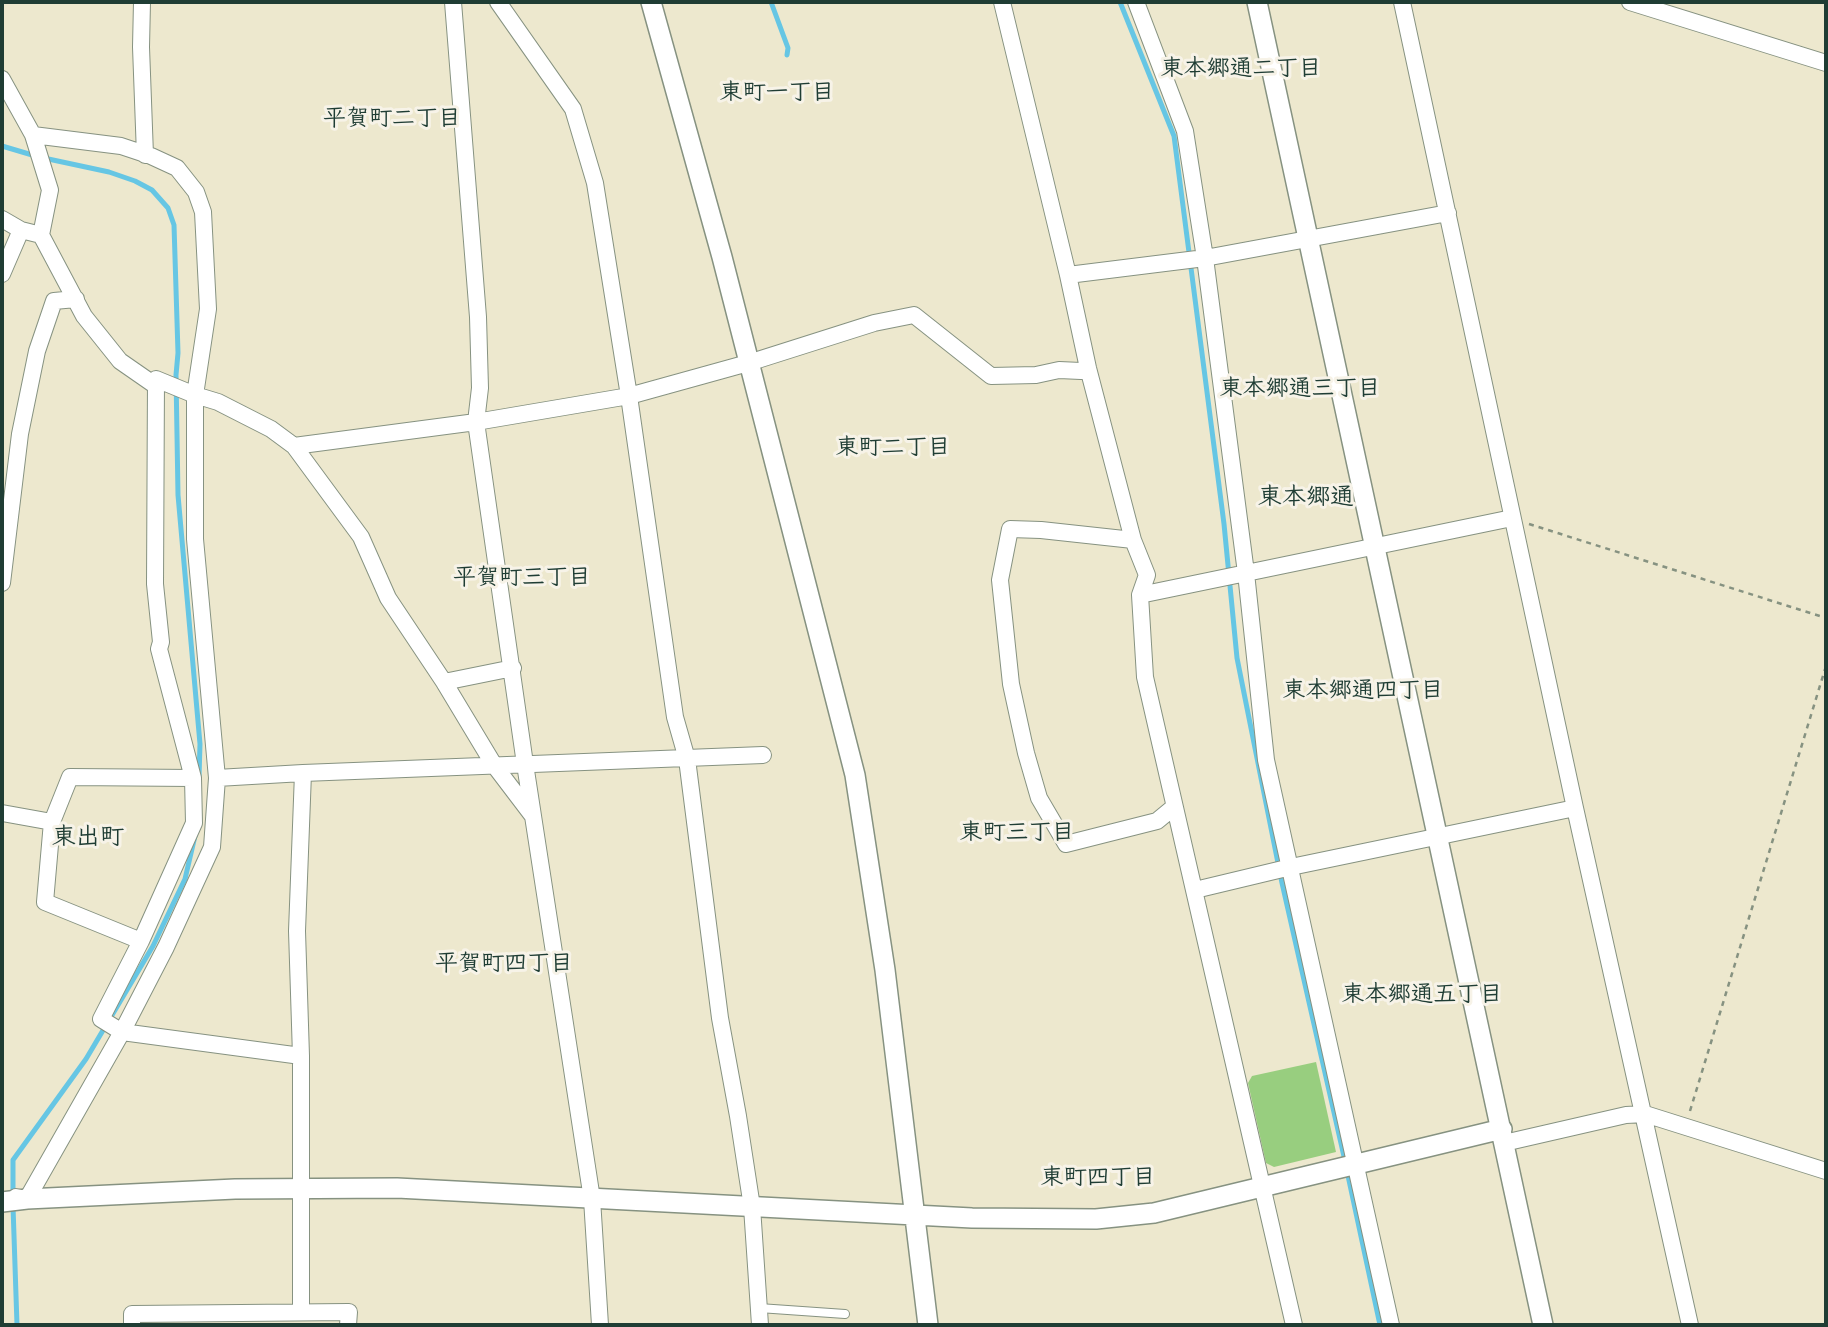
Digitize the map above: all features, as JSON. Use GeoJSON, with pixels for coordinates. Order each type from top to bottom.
{"type":"FeatureCollection","features":[{"type":"Feature","properties":{"kind":"street"},"geometry":{"type":"LineString","coordinates":[[142,2],[145,155]]}},
{"type":"Feature","properties":{"kind":"street"},"geometry":{"type":"LineString","coordinates":[[453,2],[478,317],[480,388],[476,422],[592,1199],[600,1325]]}},
{"type":"Feature","properties":{"kind":"street"},"geometry":{"type":"LineString","coordinates":[[498,2],[573,110],[595,183],[675,716],[687,759],[720,1018],[752,1207],[760,1325]]}},
{"type":"Feature","properties":{"kind":"street"},"geometry":{"type":"LineString","coordinates":[[651,2],[722,257],[855,775],[886,970],[928,1325]]}},
{"type":"Feature","properties":{"kind":"street"},"geometry":{"type":"LineString","coordinates":[[1002,2],[1088,368],[1133,540],[1147,575],[1140,595],[1145,677],[1294,1325]]}},
{"type":"Feature","properties":{"kind":"street"},"geometry":{"type":"LineString","coordinates":[[1136,2],[1185,131],[1205,258],[1246,573],[1266,760],[1391,1325]]}},
{"type":"Feature","properties":{"kind":"street"},"geometry":{"type":"LineString","coordinates":[[1257,2],[1543,1325]]}},
{"type":"Feature","properties":{"kind":"street"},"geometry":{"type":"LineString","coordinates":[[1402,2],[1575,808],[1690,1325]]}},
{"type":"Feature","properties":{"kind":"street"},"geometry":{"type":"LineString","coordinates":[[1630,2],[1826,63]]}},
{"type":"Feature","properties":{"kind":"street"},"geometry":{"type":"LineString","coordinates":[[2,79],[33,135],[50,190],[41,235],[84,316],[120,360],[156,386]]}},
{"type":"Feature","properties":{"kind":"street"},"geometry":{"type":"LineString","coordinates":[[27,1199],[122,1032],[166,947],[212,847],[217,778],[195,539],[195,395],[208,309],[203,212],[196,192],[177,168],[121,146],[33,135]]}},
{"type":"Feature","properties":{"kind":"street"},"geometry":{"type":"LineString","coordinates":[[1068,275],[1205,258],[1448,213]]}},
{"type":"Feature","properties":{"kind":"street"},"geometry":{"type":"LineString","coordinates":[[2,219],[21,230],[41,235]]}},
{"type":"Feature","properties":{"kind":"street"},"geometry":{"type":"LineString","coordinates":[[2,274],[21,230]]}},
{"type":"Feature","properties":{"kind":"street"},"geometry":{"type":"LineString","coordinates":[[2,583],[20,434],[37,351],[54,301],[76,299]]}},
{"type":"Feature","properties":{"kind":"street"},"geometry":{"type":"LineString","coordinates":[[294,446],[476,422],[629,397],[874,323],[914,316],[991,376],[1036,375],[1088,368]]}},
{"type":"Feature","properties":{"kind":"street"},"geometry":{"type":"LineString","coordinates":[[301,1056],[122,1032],[101,1019],[141,941],[194,823],[193,778],[159,649],[161,642],[155,584],[156,379],[218,402],[271,429],[294,446],[361,537],[388,598],[495,765],[533,817]]}},
{"type":"Feature","properties":{"kind":"street"},"geometry":{"type":"LineString","coordinates":[[1140,595],[1512,518]]}},
{"type":"Feature","properties":{"kind":"street"},"geometry":{"type":"LineString","coordinates":[[1133,540],[1010,528],[1000,579],[1011,684],[1039,797],[1066,844],[1157,821],[1174,807]]}},
{"type":"Feature","properties":{"kind":"street"},"geometry":{"type":"LineString","coordinates":[[444,682],[513,668]]}},
{"type":"Feature","properties":{"kind":"street"},"geometry":{"type":"LineString","coordinates":[[217,778],[763,755]]}},
{"type":"Feature","properties":{"kind":"street"},"geometry":{"type":"LineString","coordinates":[[301,1312],[301,1056],[297,931],[303,773]]}},
{"type":"Feature","properties":{"kind":"street"},"geometry":{"type":"LineString","coordinates":[[141,941],[45,902],[52,822],[70,777],[193,778]]}},
{"type":"Feature","properties":{"kind":"street"},"geometry":{"type":"LineString","coordinates":[[1195,890],[1291,867],[1575,808]]}},
{"type":"Feature","properties":{"kind":"street"},"geometry":{"type":"LineString","coordinates":[[2,813],[52,822]]}},
{"type":"Feature","properties":{"kind":"street"},"geometry":{"type":"LineString","coordinates":[[2,1202],[301,1188],[397,1188],[972,1218],[1108,1218],[1154,1213],[1356,1164],[1503,1136],[1644,1114],[1826,1171]]}},
{"type":"Feature","properties":{"kind":"street"},"geometry":{"type":"LineString","coordinates":[[2,1194],[27,1199]]}},
{"type":"Feature","properties":{"kind":"street"},"geometry":{"type":"LineString","coordinates":[[132,1325],[132,1314],[237,1319],[301,1312],[349,1312],[348,1325]]}},
{"type":"Feature","properties":{"kind":"lane"},"geometry":{"type":"LineString","coordinates":[[758,1308],[845,1314]]}},
{"type":"Feature","properties":{"kind":"path"},"geometry":{"type":"LineString","coordinates":[[1512,518],[1826,618]]}},
{"type":"Feature","properties":{"kind":"path"},"geometry":{"type":"LineString","coordinates":[[1685,1126],[1826,666]]}},
{"type":"Feature","properties":{"kind":"green space"},"geometry":{"type":"Polygon","coordinates":[[[1316,1062],[1336,1152],[1274,1167],[1266,1163],[1248,1083],[1252,1076],[1316,1062]]]}},
{"type":"Feature","properties":{"kind":"waterway"},"geometry":{"type":"LineString","coordinates":[[771,2],[788,48],[787,55]]}},
{"type":"Feature","properties":{"kind":"waterway"},"geometry":{"type":"LineString","coordinates":[[1120,2],[1174,136],[1224,524],[1237,658],[1282,883],[1345,1161]]}},
{"type":"Feature","properties":{"kind":"waterway"},"geometry":{"type":"LineString","coordinates":[[2,146],[135,181],[152,190],[168,208],[174,225],[178,353],[178,495],[200,744],[199,778]]}},
{"type":"Feature","properties":{"kind":"waterway"},"geometry":{"type":"LineString","coordinates":[[13,1196],[13,1160],[86,1059],[153,946],[185,879],[195,836]]}},
{"type":"Feature","properties":{"kind":"waterway"},"geometry":{"type":"LineString","coordinates":[[1347,1171],[1380,1325]]}},
{"type":"Feature","properties":{"kind":"waterway"},"geometry":{"type":"LineString","coordinates":[[13,1206],[17,1325]]}},
{"type":"Feature","properties":{"kind":"district","name":"東本郷通二丁目"},"geometry":{"type":"Point","coordinates":[1241,68]}},
{"type":"Feature","properties":{"kind":"district","name":"東町一丁目"},"geometry":{"type":"Point","coordinates":[777,92]}},
{"type":"Feature","properties":{"kind":"district","name":"平賀町二丁目"},"geometry":{"type":"Point","coordinates":[392,118]}},
{"type":"Feature","properties":{"kind":"district","name":"東本郷通三丁目"},"geometry":{"type":"Point","coordinates":[1300,388]}},
{"type":"Feature","properties":{"kind":"district","name":"東町二丁目"},"geometry":{"type":"Point","coordinates":[893,447]}},
{"type":"Feature","properties":{"kind":"district","name":"東本郷通"},"geometry":{"type":"Point","coordinates":[1306,497]}},
{"type":"Feature","properties":{"kind":"district","name":"平賀町三丁目"},"geometry":{"type":"Point","coordinates":[522,577]}},
{"type":"Feature","properties":{"kind":"district","name":"東本郷通四丁目"},"geometry":{"type":"Point","coordinates":[1363,690]}},
{"type":"Feature","properties":{"kind":"district","name":"東町三丁目"},"geometry":{"type":"Point","coordinates":[1017,832]}},
{"type":"Feature","properties":{"kind":"district","name":"東出町"},"geometry":{"type":"Point","coordinates":[88,837]}},
{"type":"Feature","properties":{"kind":"district","name":"平賀町四丁目"},"geometry":{"type":"Point","coordinates":[504,963]}},
{"type":"Feature","properties":{"kind":"district","name":"東本郷通五丁目"},"geometry":{"type":"Point","coordinates":[1422,994]}},
{"type":"Feature","properties":{"kind":"district","name":"東町四丁目"},"geometry":{"type":"Point","coordinates":[1098,1177]}}]}
